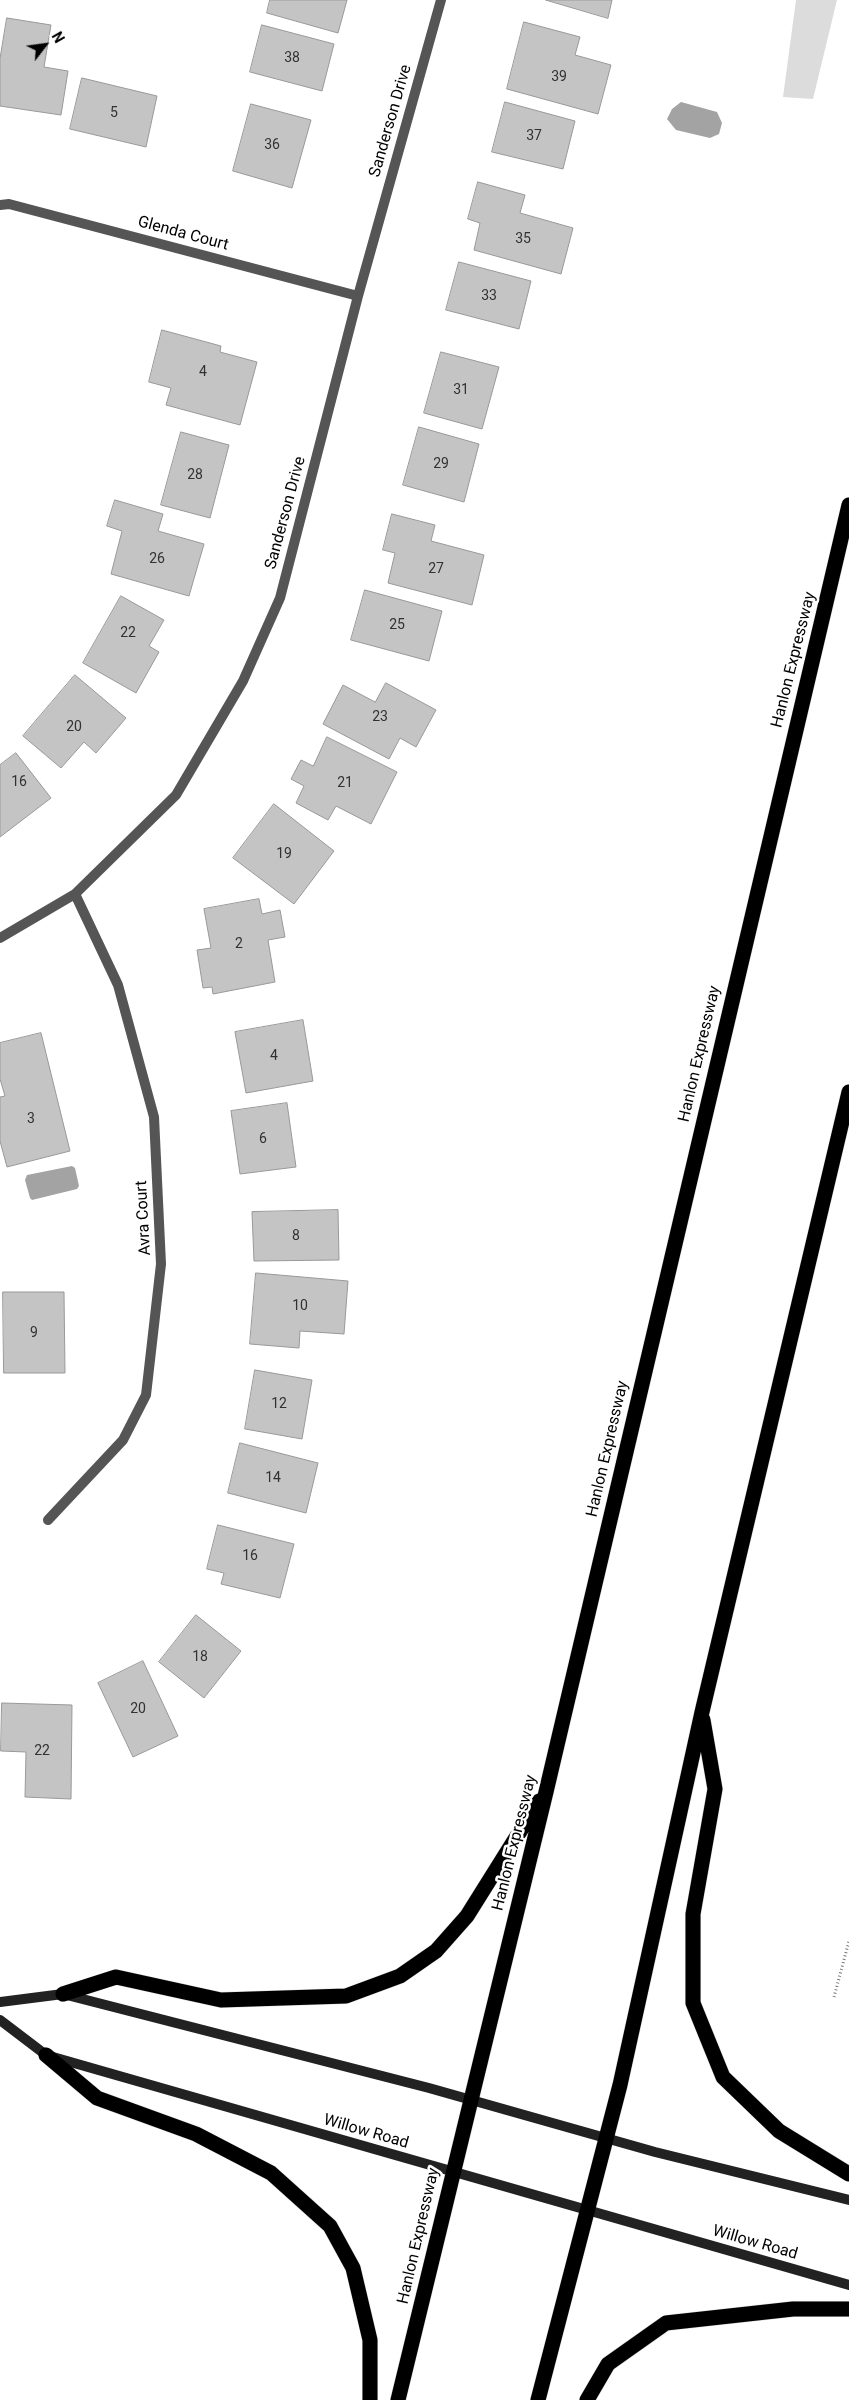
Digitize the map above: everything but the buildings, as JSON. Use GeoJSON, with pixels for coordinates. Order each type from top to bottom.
{"type":"FeatureCollection","features":[{"type":"Feature","properties":{"kind":"highway","name":"Hanlon Expressway"},"geometry":{"type":"LineString","coordinates":[[398,2400],[546,1792],[849,505]]}},
{"type":"Feature","properties":{"kind":"highway"},"geometry":{"type":"LineString","coordinates":[[538,2400],[586,2209],[620,2085],[702,1712],[849,1092]]}},
{"type":"Feature","properties":{"kind":"highway"},"geometry":{"type":"LineString","coordinates":[[702,1712],[715,1789],[693,1914],[694,2003],[723,2077],[779,2130],[849,2174]]}},
{"type":"Feature","properties":{"kind":"highway"},"geometry":{"type":"LineString","coordinates":[[63,1994],[116,1977],[221,2000],[346,1996],[400,1976],[436,1951],[467,1916],[546,1792]]}},
{"type":"Feature","properties":{"kind":"highway"},"geometry":{"type":"LineString","coordinates":[[46,2056],[97,2098],[196,2134],[271,2173],[330,2226],[353,2268],[370,2340],[370,2400]]}},
{"type":"Feature","properties":{"kind":"highway"},"geometry":{"type":"LineString","coordinates":[[587,2400],[608,2364],[666,2323],[794,2308],[849,2309]]}},
{"type":"Feature","properties":{"kind":"main road"},"geometry":{"type":"LineString","coordinates":[[0,2002],[63,1994],[471,2100],[606,2138],[849,2200]]}},
{"type":"Feature","properties":{"kind":"main road","name":"Willow Road"},"geometry":{"type":"LineString","coordinates":[[0,2020],[46,2056],[586,2209],[636,2226],[849,2285]]}},
{"type":"Feature","properties":{"kind":"street","name":"Sanderson Drive"},"geometry":{"type":"LineString","coordinates":[[0,938],[75,894],[176,795],[243,681],[280,598],[358,296],[441,0]]}},
{"type":"Feature","properties":{"kind":"street","name":"Glenda Court"},"geometry":{"type":"LineString","coordinates":[[0,205],[9,204],[358,296]]}},
{"type":"Feature","properties":{"kind":"street","name":"Avra Court"},"geometry":{"type":"LineString","coordinates":[[48,1520],[123,1440],[146,1395],[161,1264],[154,1117],[118,985],[75,894]]}},
{"type":"Feature","properties":{"kind":"path"},"geometry":{"type":"LineString","coordinates":[[834,1997],[849,1941]]}},
{"type":"Feature","properties":{"kind":"shaded area"},"geometry":{"type":"Polygon","coordinates":[[[796,0],[837,0],[813,99],[783,97],[796,0]]]}},
{"type":"Feature","properties":{"kind":"shaded area"},"geometry":{"type":"Polygon","coordinates":[[[681,102],[717,112],[722,123],[719,134],[710,138],[676,130],[667,119],[672,109],[681,102]]]}},
{"type":"Feature","properties":{"kind":"shaded area"},"geometry":{"type":"Polygon","coordinates":[[[72,1166],[75,1168],[79,1186],[77,1189],[32,1200],[30,1198],[25,1180],[27,1175],[72,1166]]]}}]}
